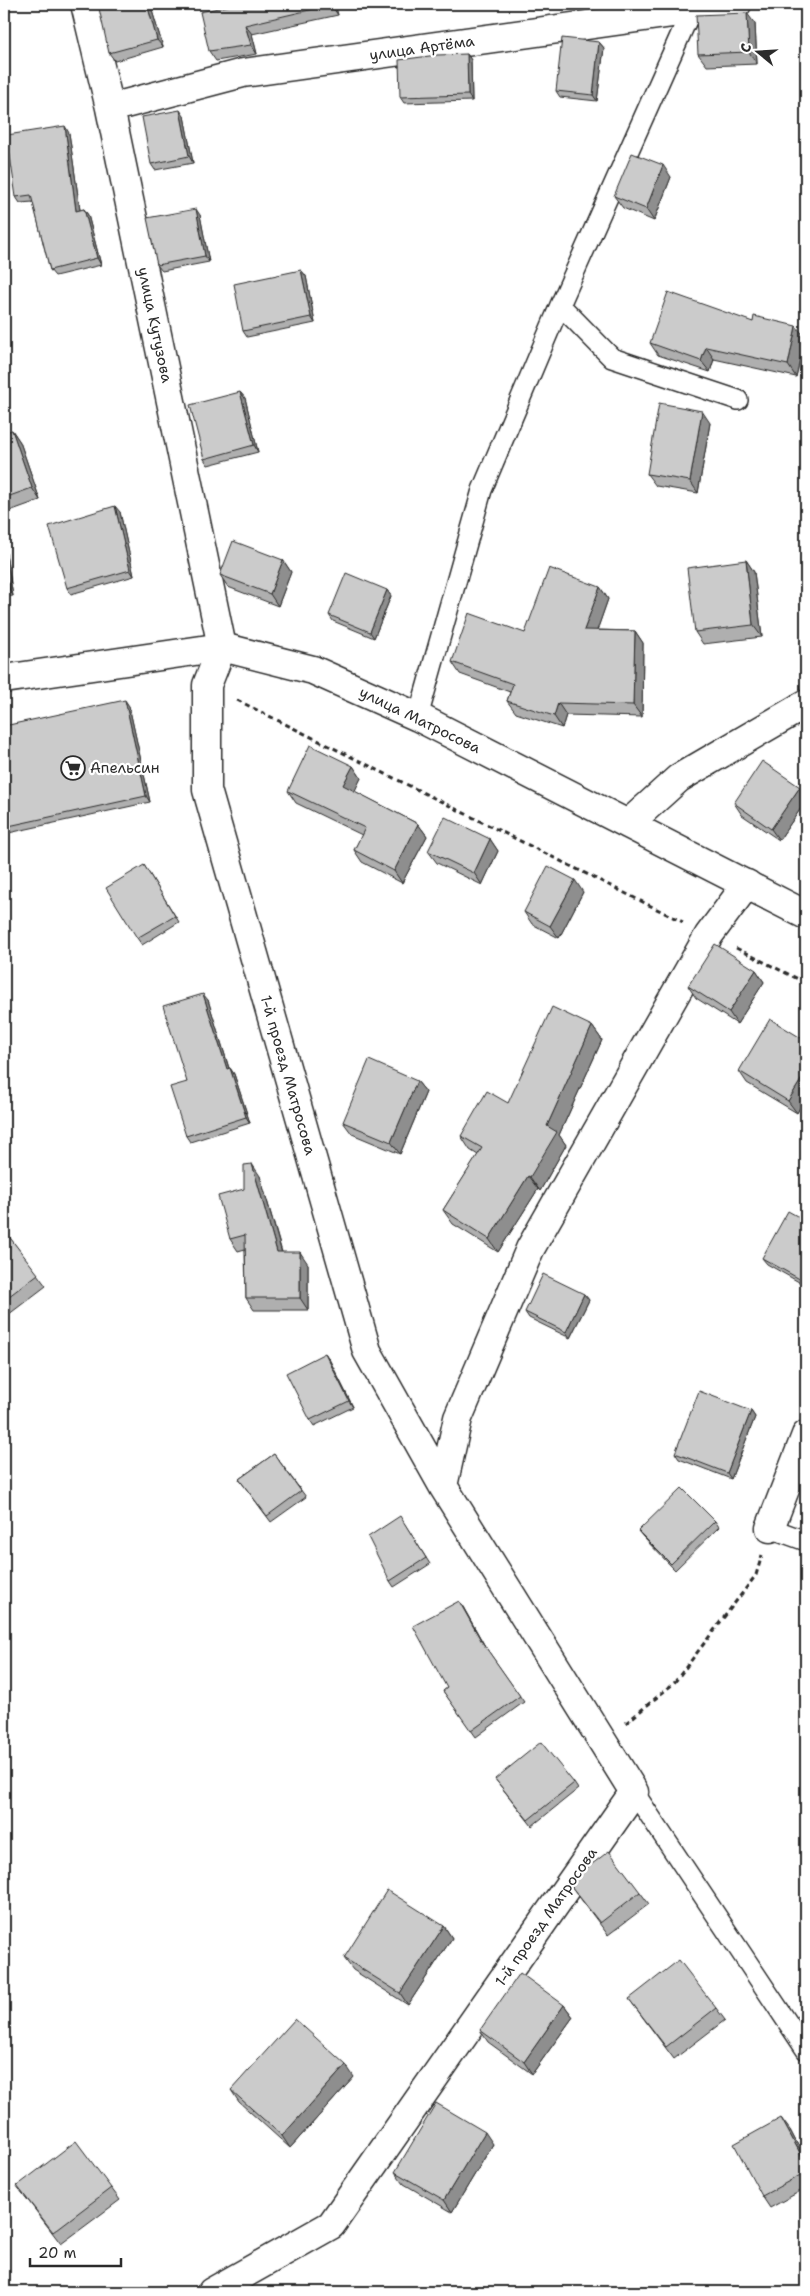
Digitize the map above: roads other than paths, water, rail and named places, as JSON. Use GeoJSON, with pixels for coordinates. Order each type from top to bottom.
{"type":"FeatureCollection","features":[{"type":"Feature","properties":{"kind":"street","name":"улица Кутузова"},"geometry":{"type":"LineString","coordinates":[[85,4],[110,108],[222,647]]}},
{"type":"Feature","properties":{"kind":"street","name":"улица Артёма"},"geometry":{"type":"LineString","coordinates":[[110,108],[243,73],[736,4]]}},
{"type":"Feature","properties":{"kind":"street","name":"улица Матросова"},"geometry":{"type":"LineString","coordinates":[[4,679],[222,647],[313,670],[418,716],[806,915]]}},
{"type":"Feature","properties":{"kind":"street","name":"1-й проезд Матросова"},"geometry":{"type":"LineString","coordinates":[[212,2292],[331,2225],[634,1792],[443,1486],[367,1352],[207,790],[207,685],[222,647]]}},
{"type":"Feature","properties":{"kind":"street"},"geometry":{"type":"LineString","coordinates":[[628,824],[679,778],[806,704]]}},
{"type":"Feature","properties":{"kind":"street"},"geometry":{"type":"LineString","coordinates":[[443,1486],[458,1418],[530,1249],[709,935],[747,884]]}},
{"type":"Feature","properties":{"kind":"street"},"geometry":{"type":"LineString","coordinates":[[770,1528],[806,1435]]}},
{"type":"Feature","properties":{"kind":"lane"},"geometry":{"type":"LineString","coordinates":[[418,716],[482,490],[560,305],[691,11]]}},
{"type":"Feature","properties":{"kind":"lane"},"geometry":{"type":"LineString","coordinates":[[560,305],[612,358],[738,400]]}},
{"type":"Feature","properties":{"kind":"lane"},"geometry":{"type":"LineString","coordinates":[[770,1528],[806,1541]]}},
{"type":"Feature","properties":{"kind":"lane"},"geometry":{"type":"LineString","coordinates":[[634,1792],[806,2050]]}},
{"type":"Feature","properties":{"kind":"place","name":"Апельсин"},"geometry":{"type":"Point","coordinates":[73,768]}}]}
